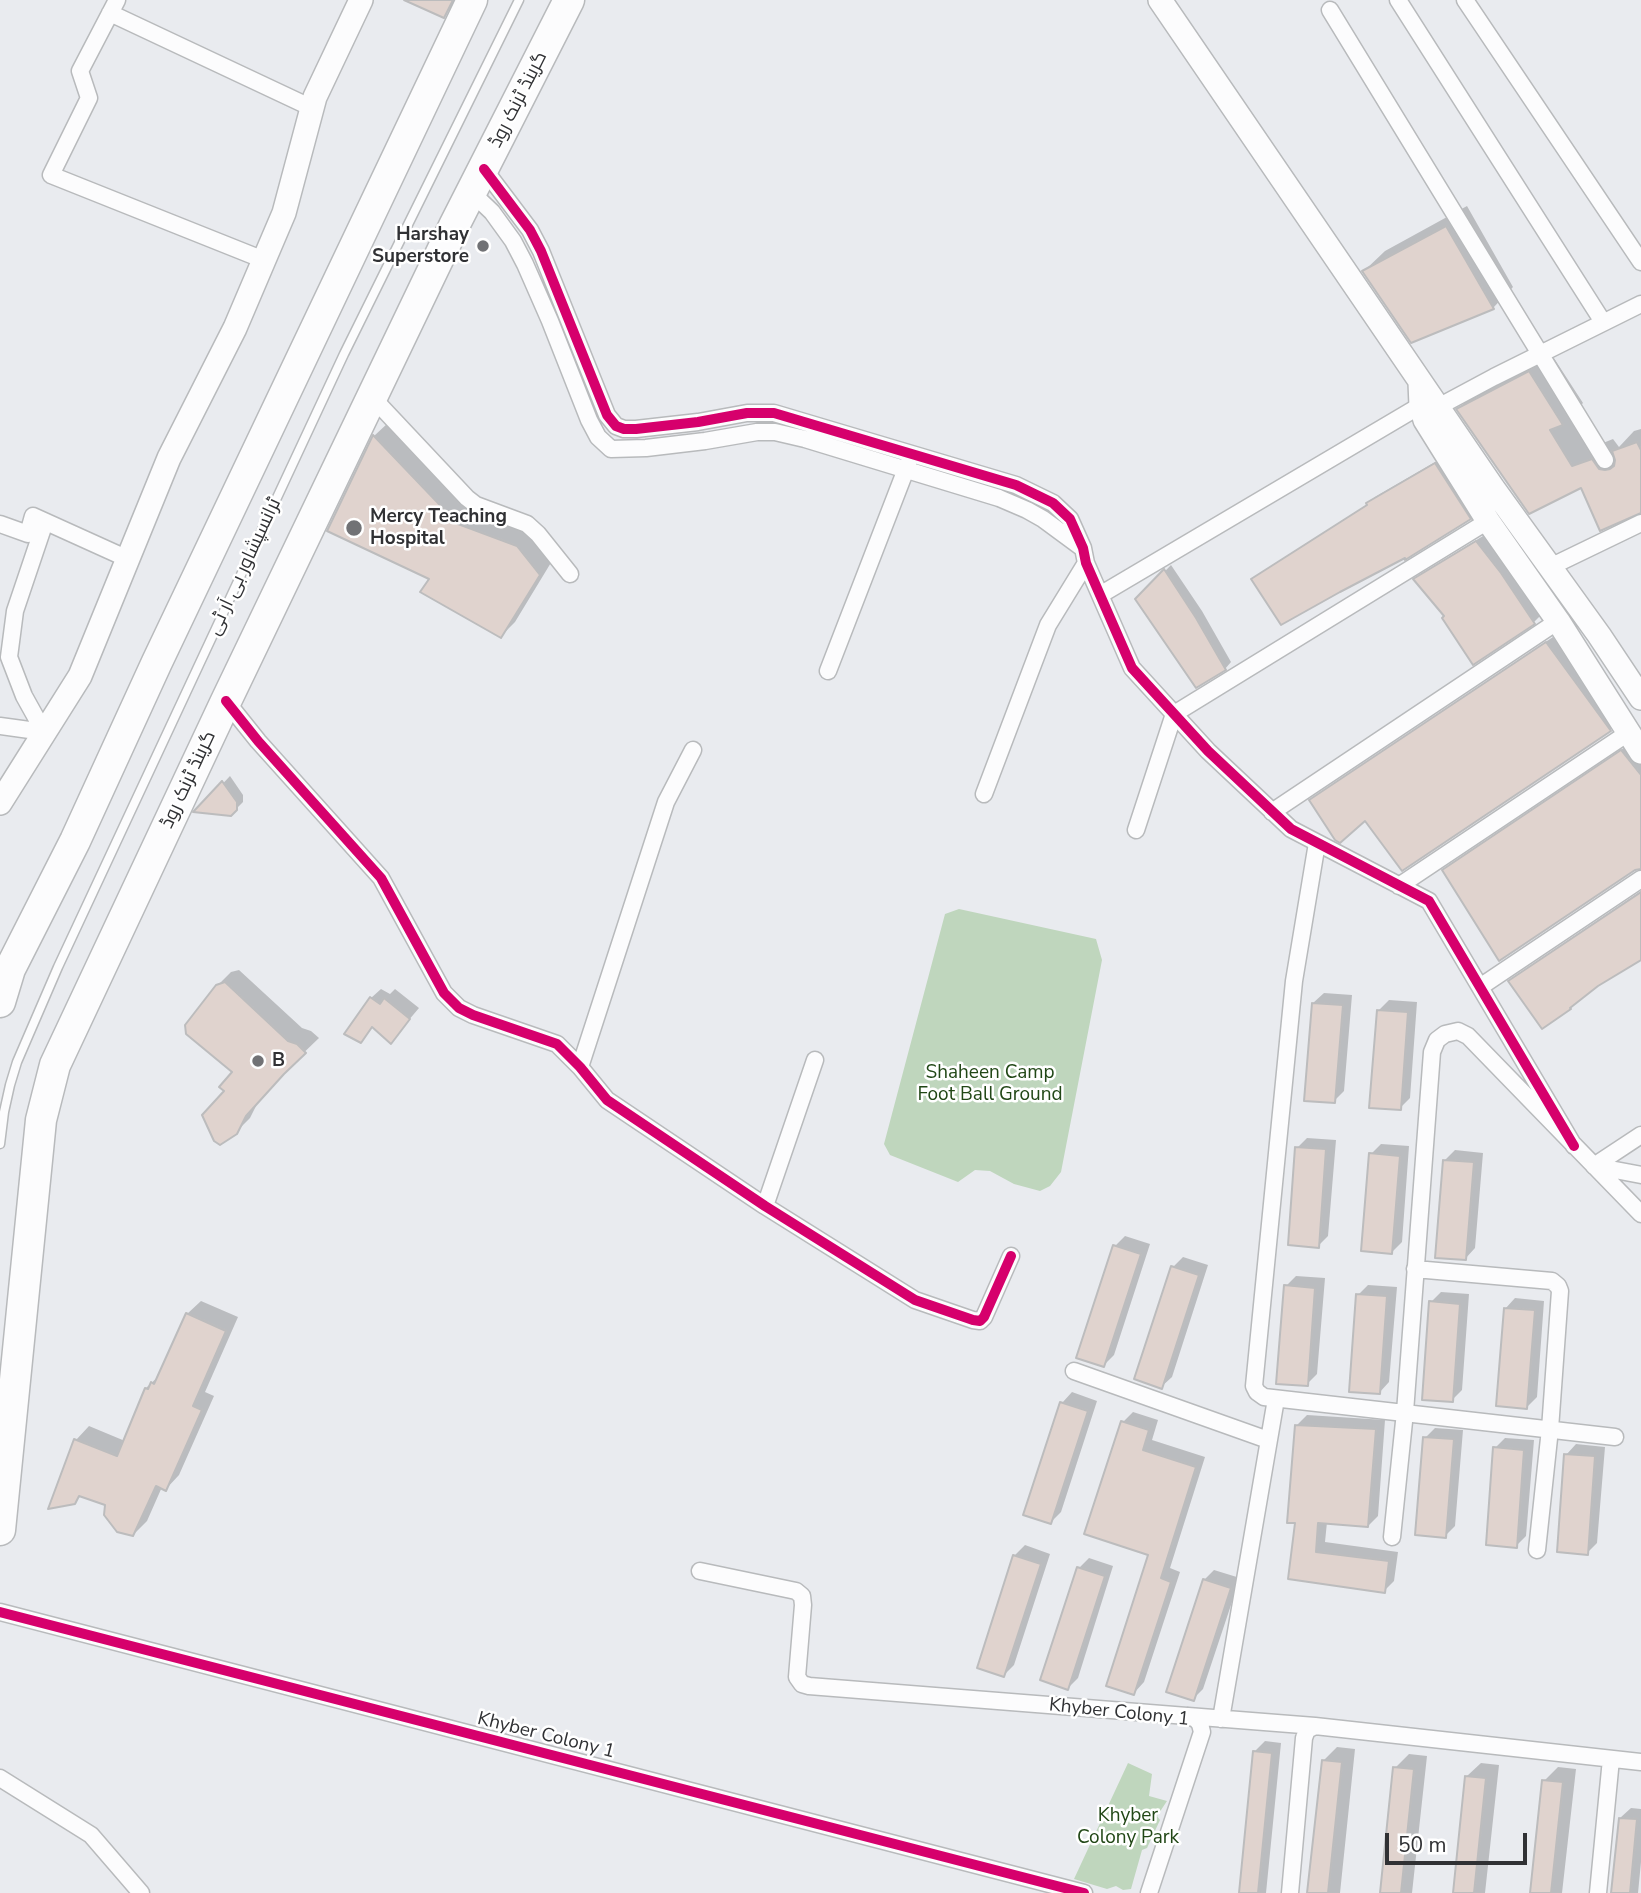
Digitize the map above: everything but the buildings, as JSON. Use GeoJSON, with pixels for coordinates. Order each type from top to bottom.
{"type":"FeatureCollection","features":[{"type":"Feature","properties":{"kind":"highway"},"geometry":{"type":"LineString","coordinates":[[0,1002],[10,969],[75,841],[157,662],[472,0]]}},
{"type":"Feature","properties":{"kind":"highway","name":"گرینڈ ٹرنک روڈ"},"geometry":{"type":"LineString","coordinates":[[0,1530],[41,1120],[55,1066],[372,397],[569,0]]}},
{"type":"Feature","properties":{"kind":"street"},"geometry":{"type":"LineString","coordinates":[[0,803],[80,676],[169,458],[235,328],[284,213],[315,97],[361,0]]}},
{"type":"Feature","properties":{"kind":"street"},"geometry":{"type":"LineString","coordinates":[[1160,0],[1428,398],[1641,698]]}},
{"type":"Feature","properties":{"kind":"street"},"geometry":{"type":"LineString","coordinates":[[1398,0],[1602,322]]}},
{"type":"Feature","properties":{"kind":"street"},"geometry":{"type":"LineString","coordinates":[[1465,0],[1641,262]]}},
{"type":"Feature","properties":{"kind":"street"},"geometry":{"type":"LineString","coordinates":[[264,260],[51,175],[89,98],[80,71],[113,7],[312,108]]}},
{"type":"Feature","properties":{"kind":"street"},"geometry":{"type":"LineString","coordinates":[[1330,10],[1605,460]]}},
{"type":"Feature","properties":{"kind":"street"},"geometry":{"type":"LineString","coordinates":[[478,181],[530,230],[607,415],[616,426],[636,429],[747,413],[774,413],[1016,485],[1054,503],[1070,519],[1132,668],[1208,751],[1290,830],[1429,901],[1574,1146]]}},
{"type":"Feature","properties":{"kind":"street"},"geometry":{"type":"LineString","coordinates":[[478,181],[492,212],[513,241],[525,264],[589,420],[598,437],[611,449],[646,448],[757,432],[775,432],[999,498],[1027,510],[1055,527],[1084,556]]}},
{"type":"Feature","properties":{"kind":"street"},"geometry":{"type":"LineString","coordinates":[[1100,595],[1428,398],[1540,354],[1641,304]]}},
{"type":"Feature","properties":{"kind":"street"},"geometry":{"type":"LineString","coordinates":[[372,397],[467,498],[477,505],[527,524],[570,573]]}},
{"type":"Feature","properties":{"kind":"street"},"geometry":{"type":"LineString","coordinates":[[1399,886],[1634,743],[1558,621],[1488,521],[1425,420],[1428,398]]}},
{"type":"Feature","properties":{"kind":"street"},"geometry":{"type":"LineString","coordinates":[[828,671],[912,455]]}},
{"type":"Feature","properties":{"kind":"street"},"geometry":{"type":"LineString","coordinates":[[0,524],[27,534],[33,516],[128,559]]}},
{"type":"Feature","properties":{"kind":"street"},"geometry":{"type":"LineString","coordinates":[[1136,830],[1174,714],[1488,521]]}},
{"type":"Feature","properties":{"kind":"street"},"geometry":{"type":"LineString","coordinates":[[44,732],[24,696],[8,675],[15,611],[45,522]]}},
{"type":"Feature","properties":{"kind":"street"},"geometry":{"type":"LineString","coordinates":[[1550,567],[1641,523]]}},
{"type":"Feature","properties":{"kind":"street"},"geometry":{"type":"LineString","coordinates":[[984,794],[1048,625],[1084,556]]}},
{"type":"Feature","properties":{"kind":"street"},"geometry":{"type":"LineString","coordinates":[[1272,812],[1558,621]]}},
{"type":"Feature","properties":{"kind":"street"},"geometry":{"type":"LineString","coordinates":[[226,701],[258,741],[381,878],[444,993],[459,1007],[473,1015],[557,1044],[607,1100],[765,1206],[915,1300],[980,1321],[1011,1256]]}},
{"type":"Feature","properties":{"kind":"street"},"geometry":{"type":"LineString","coordinates":[[0,726],[44,732]]}},
{"type":"Feature","properties":{"kind":"street"},"geometry":{"type":"LineString","coordinates":[[580,1067],[666,802],[693,750]]}},
{"type":"Feature","properties":{"kind":"street"},"geometry":{"type":"LineString","coordinates":[[1317,843],[1294,981],[1254,1386],[1257,1392],[1264,1397],[1276,1399],[1615,1437]]}},
{"type":"Feature","properties":{"kind":"street"},"geometry":{"type":"LineString","coordinates":[[1480,987],[1641,878]]}},
{"type":"Feature","properties":{"kind":"street"},"geometry":{"type":"LineString","coordinates":[[1392,1537],[1405,1412],[1432,1052],[1437,1040],[1445,1034],[1458,1031],[1468,1036],[1641,1214]]}},
{"type":"Feature","properties":{"kind":"street"},"geometry":{"type":"LineString","coordinates":[[765,1206],[815,1060]]}},
{"type":"Feature","properties":{"kind":"street"},"geometry":{"type":"LineString","coordinates":[[1594,1166],[1641,1135]]}},
{"type":"Feature","properties":{"kind":"street"},"geometry":{"type":"LineString","coordinates":[[1594,1166],[1641,1175]]}},
{"type":"Feature","properties":{"kind":"street"},"geometry":{"type":"LineString","coordinates":[[1416,1269],[1552,1281],[1558,1286],[1560,1291],[1550,1429],[1537,1550]]}},
{"type":"Feature","properties":{"kind":"street"},"geometry":{"type":"LineString","coordinates":[[1074,1371],[1268,1440]]}},
{"type":"Feature","properties":{"kind":"street"},"geometry":{"type":"LineString","coordinates":[[1221,1719],[1276,1399]]}},
{"type":"Feature","properties":{"kind":"street","name":"Khyber Colony 1"},"geometry":{"type":"LineString","coordinates":[[700,1571],[796,1591],[802,1596],[797,1677],[802,1684],[1187,1716],[1196,1719],[1202,1732],[1149,1893]]}},
{"type":"Feature","properties":{"kind":"street","name":"Khyber Colony 1"},"geometry":{"type":"LineString","coordinates":[[0,1612],[1084,1893]]}},
{"type":"Feature","properties":{"kind":"street"},"geometry":{"type":"LineString","coordinates":[[1187,1716],[1315,1726],[1641,1762]]}},
{"type":"Feature","properties":{"kind":"street"},"geometry":{"type":"LineString","coordinates":[[1290,1893],[1304,1738],[1307,1730],[1315,1726]]}},
{"type":"Feature","properties":{"kind":"street"},"geometry":{"type":"LineString","coordinates":[[1598,1893],[1611,1759]]}},
{"type":"Feature","properties":{"kind":"street"},"geometry":{"type":"LineString","coordinates":[[0,1778],[91,1835],[141,1893]]}},
{"type":"Feature","properties":{"kind":"lane","name":"ٹرانسپشاور بی آر ٹی"},"geometry":{"type":"LineString","coordinates":[[0,1144],[4,1112],[17,1062],[58,967],[338,366],[519,0]]}},
{"type":"Feature","properties":{"kind":"green space","name":"Shaheen Camp Foot Ball Ground"},"geometry":{"type":"Polygon","coordinates":[[[959,909],[1096,939],[1102,960],[1061,1172],[1050,1186],[1040,1191],[1014,1184],[990,1171],[975,1170],[958,1182],[890,1155],[884,1144],[945,914],[959,909]]]}},
{"type":"Feature","properties":{"kind":"green space","name":"Khyber Colony Park"},"geometry":{"type":"Polygon","coordinates":[[[1128,1763],[1152,1774],[1149,1796],[1167,1801],[1157,1816],[1160,1820],[1147,1848],[1142,1850],[1131,1889],[1123,1890],[1116,1886],[1107,1889],[1074,1879],[1128,1763]]]}},
{"type":"Feature","properties":{"kind":"cycle path"},"geometry":{"type":"LineString","coordinates":[[484,169],[530,230],[541,251],[607,415],[616,426],[636,429],[747,413],[774,413],[1016,485],[1053,503],[1070,519],[1083,548],[1086,563],[1132,668],[1208,751],[1291,829],[1429,901],[1574,1146]]}},
{"type":"Feature","properties":{"kind":"cycle path"},"geometry":{"type":"LineString","coordinates":[[226,701],[258,741],[381,878],[444,993],[459,1008],[557,1044],[607,1100],[765,1206],[915,1300],[980,1321],[1011,1256]]}},
{"type":"Feature","properties":{"kind":"cycle path"},"geometry":{"type":"LineString","coordinates":[[0,1612],[1084,1893]]}},
{"type":"Feature","properties":{"kind":"place","name":"Harshay Superstore"},"geometry":{"type":"Point","coordinates":[483,246]}},
{"type":"Feature","properties":{"kind":"place","name":"Mercy Teaching Hospital"},"geometry":{"type":"Point","coordinates":[354,528]}},
{"type":"Feature","properties":{"kind":"place","name":"B"},"geometry":{"type":"Point","coordinates":[258,1061]}}]}
